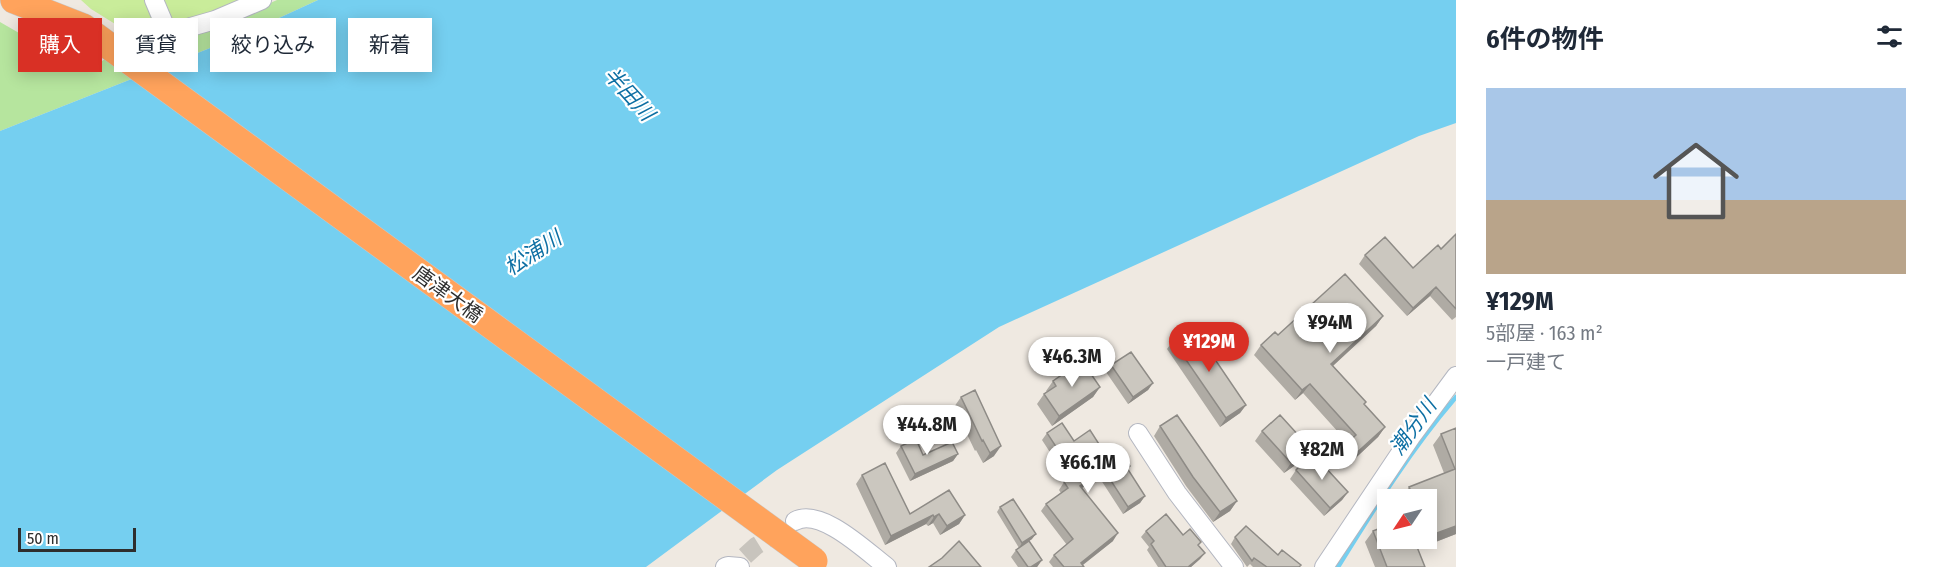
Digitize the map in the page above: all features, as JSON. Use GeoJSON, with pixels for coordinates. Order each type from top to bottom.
{"type":"FeatureCollection","features":[{"type":"Feature","properties":{"kind":"highway"},"geometry":{"type":"LineString","coordinates":[[14,0],[60,18]]}},
{"type":"Feature","properties":{"kind":"highway"},"geometry":{"type":"LineString","coordinates":[[46,0],[71,18]]}},
{"type":"Feature","properties":{"kind":"highway"},"geometry":{"type":"LineString","coordinates":[[55,0],[74,18]]}},
{"type":"Feature","properties":{"kind":"highway","name":"唐津大橋"},"geometry":{"type":"LineString","coordinates":[[102,41],[819,565]]}},
{"type":"Feature","properties":{"kind":"street"},"geometry":{"type":"LineString","coordinates":[[154,0],[165,26],[173,32],[215,20],[262,0]]}},
{"type":"Feature","properties":{"kind":"street"},"geometry":{"type":"LineString","coordinates":[[1324,567],[1411,437],[1456,376]]}},
{"type":"Feature","properties":{"kind":"street"},"geometry":{"type":"LineString","coordinates":[[1138,433],[1177,494],[1234,567]]}},
{"type":"Feature","properties":{"kind":"street"},"geometry":{"type":"LineString","coordinates":[[795,521],[811,517],[822,521],[840,531],[887,567]]}},
{"type":"Feature","properties":{"kind":"street"},"geometry":{"type":"LineString","coordinates":[[725,567],[741,563]]}},
{"type":"Feature","properties":{"kind":"green space"},"geometry":{"type":"Polygon","coordinates":[[[81,0],[252,0],[198,20],[114,18],[114,23],[81,0]]]}},
{"type":"Feature","properties":{"kind":"green space"},"geometry":{"type":"Polygon","coordinates":[[[277,0],[318,0],[279,18],[236,18],[277,0]]]}},
{"type":"Feature","properties":{"kind":"green space"},"geometry":{"type":"Polygon","coordinates":[[[0,22],[18,32],[18,72],[102,72],[102,61],[114,54],[114,72],[149,72],[0,131],[0,22]]]}},
{"type":"Feature","properties":{"kind":"green space"},"geometry":{"type":"Polygon","coordinates":[[[210,30],[210,48],[198,53],[198,35],[210,30]]]}},
{"type":"Feature","properties":{"kind":"water"},"geometry":{"type":"Polygon","coordinates":[[[318,0],[1456,0],[1456,123],[1419,136],[999,327],[777,470],[646,567],[0,567],[0,131],[149,72],[198,72],[198,53],[210,48],[210,72],[336,72],[336,18],[279,18],[318,0]]]}},
{"type":"Feature","properties":{"kind":"building"},"geometry":{"type":"Polygon","coordinates":[[[1456,234],[1456,309],[1436,287],[1413,308],[1365,255],[1385,237],[1413,268],[1438,245],[1441,249],[1456,234]]]}},
{"type":"Feature","properties":{"kind":"building"},"geometry":{"type":"Polygon","coordinates":[[[1345,274],[1383,316],[1331,364],[1366,402],[1364,404],[1385,427],[1352,457],[1343,447],[1356,435],[1310,384],[1302,390],[1261,345],[1275,332],[1278,335],[1345,274]]]}},
{"type":"Feature","properties":{"kind":"building"},"geometry":{"type":"Polygon","coordinates":[[[1193,327],[1246,405],[1226,418],[1173,341],[1193,327]]]}},
{"type":"Feature","properties":{"kind":"building"},"geometry":{"type":"Polygon","coordinates":[[[1131,352],[1153,383],[1133,397],[1111,365],[1131,352]]]}},
{"type":"Feature","properties":{"kind":"building"},"geometry":{"type":"Polygon","coordinates":[[[1082,361],[1100,387],[1059,416],[1044,394],[1056,386],[1053,381],[1082,361]]]}},
{"type":"Feature","properties":{"kind":"building"},"geometry":{"type":"Polygon","coordinates":[[[975,390],[1001,446],[990,453],[961,397],[975,390]]]}},
{"type":"Feature","properties":{"kind":"building"},"geometry":{"type":"Polygon","coordinates":[[[1177,415],[1237,501],[1220,512],[1193,477],[1160,426],[1177,415]]]}},
{"type":"Feature","properties":{"kind":"building"},"geometry":{"type":"Polygon","coordinates":[[[1280,415],[1311,449],[1291,463],[1262,431],[1280,415]]]}},
{"type":"Feature","properties":{"kind":"building"},"geometry":{"type":"Polygon","coordinates":[[[1062,423],[1074,441],[1090,430],[1104,452],[1116,445],[1130,466],[1127,468],[1145,496],[1128,507],[1104,470],[1080,486],[1118,533],[1081,563],[1084,567],[1064,567],[1054,555],[1073,539],[1046,504],[1068,488],[1064,482],[1074,474],[1047,433],[1062,423]]]}},
{"type":"Feature","properties":{"kind":"building"},"geometry":{"type":"Polygon","coordinates":[[[1456,428],[1456,526],[1437,533],[1437,489],[1410,489],[1409,487],[1455,469],[1441,434],[1456,428]]]}},
{"type":"Feature","properties":{"kind":"building"},"geometry":{"type":"Polygon","coordinates":[[[916,439],[923,455],[952,442],[958,454],[915,474],[901,446],[916,439]]]}},
{"type":"Feature","properties":{"kind":"building"},"geometry":{"type":"Polygon","coordinates":[[[1312,453],[1348,492],[1330,508],[1296,470],[1312,453]]]}},
{"type":"Feature","properties":{"kind":"building"},"geometry":{"type":"Polygon","coordinates":[[[885,463],[910,514],[949,490],[965,515],[947,526],[939,514],[934,517],[933,515],[891,536],[862,475],[885,463]]]}},
{"type":"Feature","properties":{"kind":"building"},"geometry":{"type":"Polygon","coordinates":[[[1013,499],[1036,534],[1022,543],[1000,507],[1013,499]]]}},
{"type":"Feature","properties":{"kind":"building"},"geometry":{"type":"Polygon","coordinates":[[[1166,514],[1183,535],[1190,529],[1201,542],[1198,545],[1205,553],[1188,567],[1166,567],[1151,544],[1154,541],[1146,531],[1166,514]]]}},
{"type":"Feature","properties":{"kind":"building"},"geometry":{"type":"Polygon","coordinates":[[[1246,526],[1278,555],[1282,550],[1301,565],[1299,567],[1267,567],[1254,558],[1252,561],[1235,537],[1246,526]]]}},
{"type":"Feature","properties":{"kind":"building"},"geometry":{"type":"Polygon","coordinates":[[[1377,529],[1377,541],[1373,531],[1377,529]]]}},
{"type":"Feature","properties":{"kind":"building"},"geometry":{"type":"Polygon","coordinates":[[[959,541],[981,567],[929,567],[942,558],[959,541]]]}},
{"type":"Feature","properties":{"kind":"building"},"geometry":{"type":"Polygon","coordinates":[[[1029,541],[1042,560],[1031,567],[1028,567],[1016,550],[1029,541]]]}},
{"type":"Feature","properties":{"kind":"building"},"geometry":{"type":"Polygon","coordinates":[[[1380,549],[1418,549],[1425,567],[1387,567],[1380,549]]]}},
{"type":"Feature","properties":{"kind":"waterway","name":"潮分川"},"geometry":{"type":"LineString","coordinates":[[1338,567],[1408,458],[1456,397]]}},
{"type":"Feature","properties":{"kind":"tunnel"},"geometry":{"type":"LineString","coordinates":[[745,556],[756,546],[785,528]]}},
{"type":"Feature","properties":{"kind":"water label","name":"半田川"},"geometry":{"type":"Point","coordinates":[629,94]}},
{"type":"Feature","properties":{"kind":"water label","name":"松浦川"},"geometry":{"type":"Point","coordinates":[533,253]}}]}
